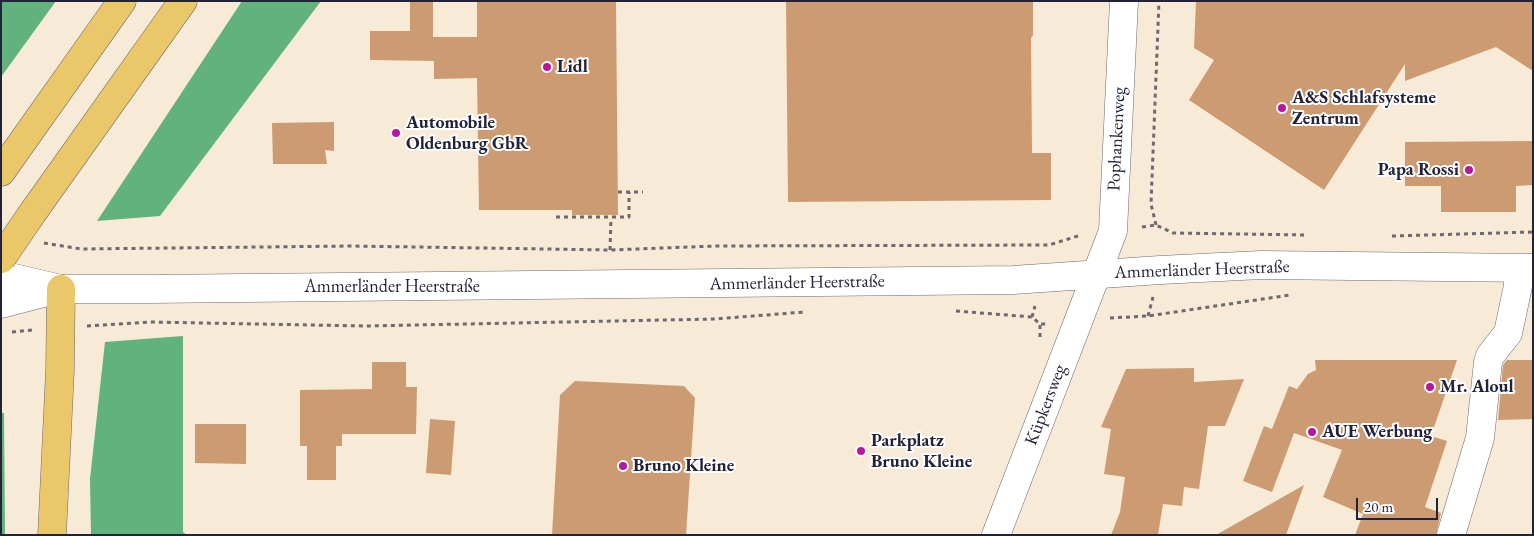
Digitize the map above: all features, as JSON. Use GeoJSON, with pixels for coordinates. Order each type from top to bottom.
{"type":"FeatureCollection","features":[{"type":"Feature","properties":{"kind":"highway"},"geometry":{"type":"LineString","coordinates":[[90,46],[106,1]]}},
{"type":"Feature","properties":{"kind":"highway"},"geometry":{"type":"LineString","coordinates":[[1,172],[122,1]]}},
{"type":"Feature","properties":{"kind":"highway"},"geometry":{"type":"LineString","coordinates":[[1,259],[30,215],[183,1]]}},
{"type":"Feature","properties":{"kind":"highway"},"geometry":{"type":"LineString","coordinates":[[52,535],[61,289]]}},
{"type":"Feature","properties":{"kind":"street","name":"Pophankenweg"},"geometry":{"type":"LineString","coordinates":[[1098,274],[1113,231],[1124,1]]}},
{"type":"Feature","properties":{"kind":"street","name":"Ammerländer Heerstraße"},"geometry":{"type":"LineString","coordinates":[[1,304],[61,289],[1013,280],[1261,265],[1526,268]]}},
{"type":"Feature","properties":{"kind":"street"},"geometry":{"type":"LineString","coordinates":[[1451,535],[1480,438],[1490,356],[1508,333],[1518,286],[1526,268]]}},
{"type":"Feature","properties":{"kind":"street","name":"Küpkersweg"},"geometry":{"type":"LineString","coordinates":[[996,535],[1077,322],[1098,274]]}},
{"type":"Feature","properties":{"kind":"street","name":"Ammerländer Heerstraße"},"geometry":{"type":"LineString","coordinates":[[1,275],[61,289]]}},
{"type":"Feature","properties":{"kind":"path"},"geometry":{"type":"LineString","coordinates":[[1156,225],[1151,204],[1158,1]]}},
{"type":"Feature","properties":{"kind":"path"},"geometry":{"type":"LineString","coordinates":[[618,192],[643,192]]}},
{"type":"Feature","properties":{"kind":"path"},"geometry":{"type":"LineString","coordinates":[[556,217],[629,217],[629,192]]}},
{"type":"Feature","properties":{"kind":"path"},"geometry":{"type":"LineString","coordinates":[[610,250],[611,218]]}},
{"type":"Feature","properties":{"kind":"path"},"geometry":{"type":"LineString","coordinates":[[37,242],[81,249],[350,246],[610,250],[724,246],[1049,245],[1077,236],[1156,225],[1172,233],[1311,235]]}},
{"type":"Feature","properties":{"kind":"path"},"geometry":{"type":"LineString","coordinates":[[1390,236],[1533,232]]}},
{"type":"Feature","properties":{"kind":"path"},"geometry":{"type":"LineString","coordinates":[[953,310],[1032,317],[1040,324],[1077,322],[1122,316],[1148,316],[1292,295]]}},
{"type":"Feature","properties":{"kind":"path"},"geometry":{"type":"LineString","coordinates":[[10,332],[150,322],[366,326],[714,319],[814,312]]}},
{"type":"Feature","properties":{"kind":"green space"},"geometry":{"type":"Polygon","coordinates":[[[1,1],[56,1],[1,77],[1,1]]]}},
{"type":"Feature","properties":{"kind":"green space"},"geometry":{"type":"Polygon","coordinates":[[[242,1],[321,1],[160,216],[97,221],[242,1]]]}},
{"type":"Feature","properties":{"kind":"green space"},"geometry":{"type":"Polygon","coordinates":[[[183,336],[183,532],[187,535],[91,535],[90,479],[105,342],[183,336]]]}},
{"type":"Feature","properties":{"kind":"green space"},"geometry":{"type":"Polygon","coordinates":[[[1,413],[4,413],[5,535],[1,535],[1,413]]]}},
{"type":"Feature","properties":{"kind":"building","name":"Lidl"},"geometry":{"type":"Polygon","coordinates":[[[410,1],[433,1],[433,37],[477,37],[477,1],[616,2],[618,215],[572,215],[572,210],[479,210],[477,78],[434,79],[434,61],[370,60],[370,31],[410,31],[410,1]]]}},
{"type":"Feature","properties":{"kind":"building"},"geometry":{"type":"Polygon","coordinates":[[[786,1],[1033,1],[1033,35],[1031,38],[1032,153],[1051,153],[1051,200],[788,202],[786,1]]]}},
{"type":"Feature","properties":{"kind":"building"},"geometry":{"type":"Polygon","coordinates":[[[1196,1],[1533,1],[1533,71],[1496,47],[1405,81],[1405,64],[1324,190],[1189,100],[1214,60],[1194,48],[1196,1]]]}},
{"type":"Feature","properties":{"kind":"building"},"geometry":{"type":"Polygon","coordinates":[[[334,122],[334,151],[325,150],[327,164],[273,164],[272,123],[334,122]]]}},
{"type":"Feature","properties":{"kind":"building","name":"Papa Rossi"},"geometry":{"type":"Polygon","coordinates":[[[1532,141],[1532,185],[1516,186],[1516,212],[1441,212],[1441,186],[1405,186],[1405,142],[1532,141]]]}},
{"type":"Feature","properties":{"kind":"building"},"geometry":{"type":"Polygon","coordinates":[[[1315,360],[1457,360],[1431,436],[1447,441],[1425,507],[1441,513],[1436,535],[1355,535],[1363,514],[1323,497],[1342,450],[1294,433],[1272,492],[1243,481],[1264,426],[1272,429],[1289,386],[1297,389],[1308,374],[1316,370],[1315,360]]]}},
{"type":"Feature","properties":{"kind":"building"},"geometry":{"type":"Polygon","coordinates":[[[1507,360],[1533,360],[1533,419],[1498,420],[1503,365],[1507,360]]]}},
{"type":"Feature","properties":{"kind":"building"},"geometry":{"type":"Polygon","coordinates":[[[372,362],[406,362],[406,387],[417,387],[416,434],[342,434],[342,446],[336,446],[336,480],[307,480],[307,446],[300,446],[300,390],[372,389],[372,362]]]}},
{"type":"Feature","properties":{"kind":"building"},"geometry":{"type":"Polygon","coordinates":[[[1194,368],[1194,382],[1244,379],[1225,426],[1208,426],[1199,489],[1184,487],[1182,506],[1163,504],[1158,535],[1111,535],[1120,512],[1125,477],[1104,474],[1111,429],[1101,427],[1126,369],[1194,368]]]}},
{"type":"Feature","properties":{"kind":"building","name":"Bruno Kleine"},"geometry":{"type":"Polygon","coordinates":[[[575,381],[684,386],[695,398],[686,535],[552,535],[560,395],[575,381]]]}},
{"type":"Feature","properties":{"kind":"building"},"geometry":{"type":"Polygon","coordinates":[[[430,419],[455,421],[451,475],[426,473],[430,419]]]}},
{"type":"Feature","properties":{"kind":"building"},"geometry":{"type":"Polygon","coordinates":[[[195,424],[246,424],[246,464],[195,463],[195,424]]]}},
{"type":"Feature","properties":{"kind":"building"},"geometry":{"type":"Polygon","coordinates":[[[1304,485],[1286,535],[1216,535],[1304,485]]]}},
{"type":"Feature","properties":{"kind":"place","name":"Lidl"},"geometry":{"type":"Point","coordinates":[547,67]}},
{"type":"Feature","properties":{"kind":"place","name":"A&S Schlafsysteme Zentrum"},"geometry":{"type":"Point","coordinates":[1282,108]}},
{"type":"Feature","properties":{"kind":"place","name":"Automobile Oldenburg GbR"},"geometry":{"type":"Point","coordinates":[396,133]}},
{"type":"Feature","properties":{"kind":"place","name":"Papa Rossi"},"geometry":{"type":"Point","coordinates":[1469,170]}},
{"type":"Feature","properties":{"kind":"place","name":"Mr. Aloul"},"geometry":{"type":"Point","coordinates":[1430,387]}},
{"type":"Feature","properties":{"kind":"place","name":"AUE Werbung"},"geometry":{"type":"Point","coordinates":[1312,432]}},
{"type":"Feature","properties":{"kind":"place","name":"Parkplatz Bruno Kleine"},"geometry":{"type":"Point","coordinates":[861,451]}},
{"type":"Feature","properties":{"kind":"place","name":"Bruno Kleine"},"geometry":{"type":"Point","coordinates":[623,466]}}]}
